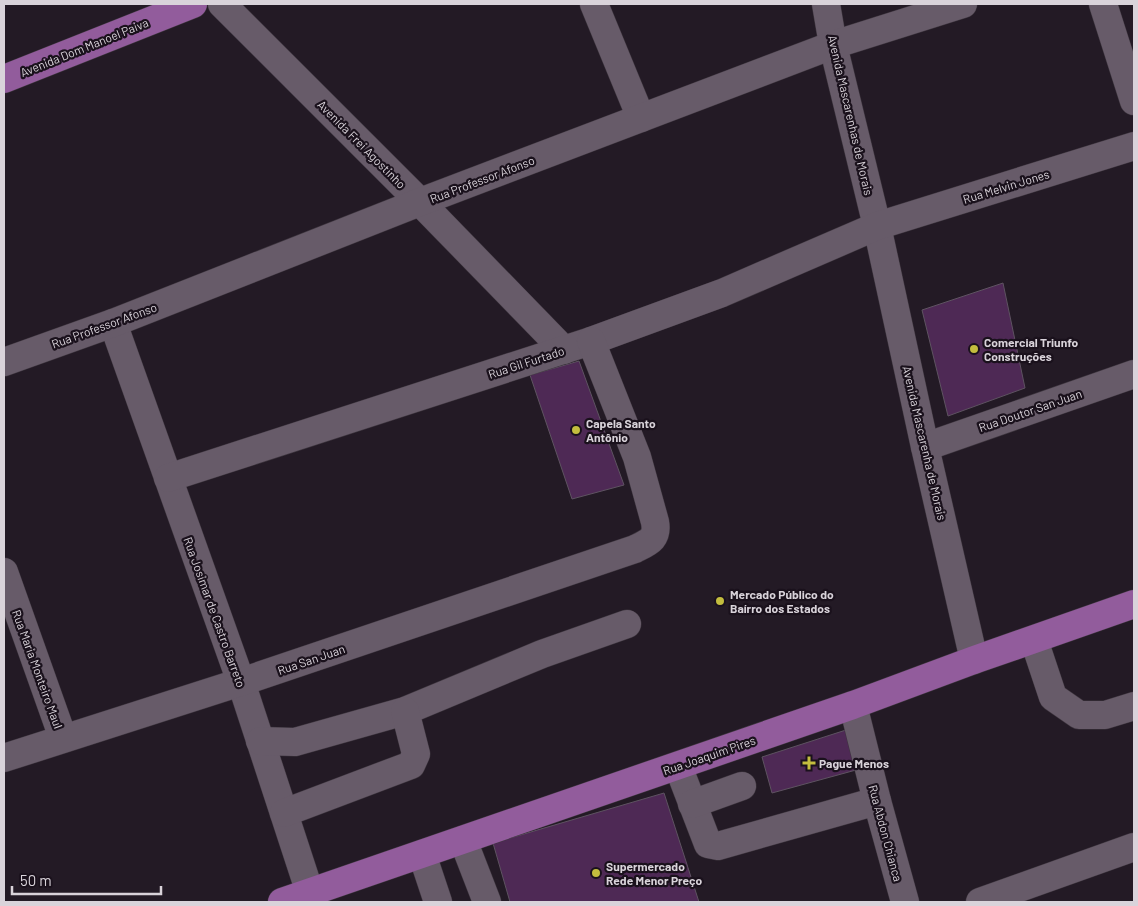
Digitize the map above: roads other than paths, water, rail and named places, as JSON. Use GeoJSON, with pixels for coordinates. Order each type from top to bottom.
{"type":"FeatureCollection","features":[{"type":"Feature","properties":{"kind":"main road","name":"Avenida Dom Manoel Paiva"},"geometry":{"type":"LineString","coordinates":[[4,79],[192,4]]}},
{"type":"Feature","properties":{"kind":"main road","name":"Rua Joaquim Pires"},"geometry":{"type":"LineString","coordinates":[[282,902],[311,898],[422,854],[853,706],[974,660],[1134,604]]}},
{"type":"Feature","properties":{"kind":"street","name":"Avenida Frei Agostinho"},"geometry":{"type":"LineString","coordinates":[[222,4],[420,202],[564,350]]}},
{"type":"Feature","properties":{"kind":"street"},"geometry":{"type":"LineString","coordinates":[[594,4],[641,118]]}},
{"type":"Feature","properties":{"kind":"street","name":"Avenida Mascarenhas de Morais"},"geometry":{"type":"LineString","coordinates":[[826,4],[833,45],[877,226]]}},
{"type":"Feature","properties":{"kind":"street","name":"Rua Professor Afonso"},"geometry":{"type":"LineString","coordinates":[[4,362],[113,322],[420,202],[833,45],[963,4]]}},
{"type":"Feature","properties":{"kind":"street"},"geometry":{"type":"LineString","coordinates":[[1103,4],[1134,101]]}},
{"type":"Feature","properties":{"kind":"street","name":"Rua Melvin Jones"},"geometry":{"type":"LineString","coordinates":[[877,226],[1134,146]]}},
{"type":"Feature","properties":{"kind":"street","name":"Rua Gil Furtado"},"geometry":{"type":"LineString","coordinates":[[168,478],[590,341],[722,293],[877,226]]}},
{"type":"Feature","properties":{"kind":"street","name":"Avenida Mascarenha de Morais"},"geometry":{"type":"LineString","coordinates":[[877,226],[974,660]]}},
{"type":"Feature","properties":{"kind":"street","name":"Rua Josimar de Castro Barreto"},"geometry":{"type":"LineString","coordinates":[[113,322],[241,682],[311,898]]}},
{"type":"Feature","properties":{"kind":"street","name":"Rua San Juan"},"geometry":{"type":"LineString","coordinates":[[4,758],[241,682],[635,549],[652,540],[656,530],[656,522],[637,457],[590,341]]}},
{"type":"Feature","properties":{"kind":"street","name":"Rua Doutor San Juan"},"geometry":{"type":"LineString","coordinates":[[925,447],[1134,374]]}},
{"type":"Feature","properties":{"kind":"street","name":"Rua Maria Monteiro Maul"},"geometry":{"type":"LineString","coordinates":[[4,572],[63,738]]}},
{"type":"Feature","properties":{"kind":"street"},"geometry":{"type":"LineString","coordinates":[[260,741],[295,742],[405,711],[542,654],[627,624]]}},
{"type":"Feature","properties":{"kind":"street"},"geometry":{"type":"LineString","coordinates":[[1034,640],[1053,697],[1079,715],[1105,715],[1134,706]]}},
{"type":"Feature","properties":{"kind":"street","name":"Rua Abdon Chianca"},"geometry":{"type":"LineString","coordinates":[[853,706],[905,902]]}},
{"type":"Feature","properties":{"kind":"street"},"geometry":{"type":"LineString","coordinates":[[284,813],[411,765],[416,754],[405,711]]}},
{"type":"Feature","properties":{"kind":"street"},"geometry":{"type":"LineString","coordinates":[[678,766],[708,844],[718,846],[877,802]]}},
{"type":"Feature","properties":{"kind":"street"},"geometry":{"type":"LineString","coordinates":[[692,804],[742,786]]}},
{"type":"Feature","properties":{"kind":"street"},"geometry":{"type":"LineString","coordinates":[[463,840],[487,902]]}},
{"type":"Feature","properties":{"kind":"street"},"geometry":{"type":"LineString","coordinates":[[980,902],[1134,847]]}},
{"type":"Feature","properties":{"kind":"street"},"geometry":{"type":"LineString","coordinates":[[422,854],[438,902]]}},
{"type":"Feature","properties":{"kind":"place","name":"Comercial Triunfo Construções"},"geometry":{"type":"Point","coordinates":[974,349]}},
{"type":"Feature","properties":{"kind":"place","name":"Capela Santo Antônio"},"geometry":{"type":"Point","coordinates":[576,430]}},
{"type":"Feature","properties":{"kind":"place","name":"Mercado Público do Baírro dos Estados"},"geometry":{"type":"Point","coordinates":[720,601]}},
{"type":"Feature","properties":{"kind":"place","name":"Pague Menos"},"geometry":{"type":"Point","coordinates":[809,763]}},
{"type":"Feature","properties":{"kind":"place","name":"Supermercado Rede Menor Preço"},"geometry":{"type":"Point","coordinates":[596,873]}}]}
